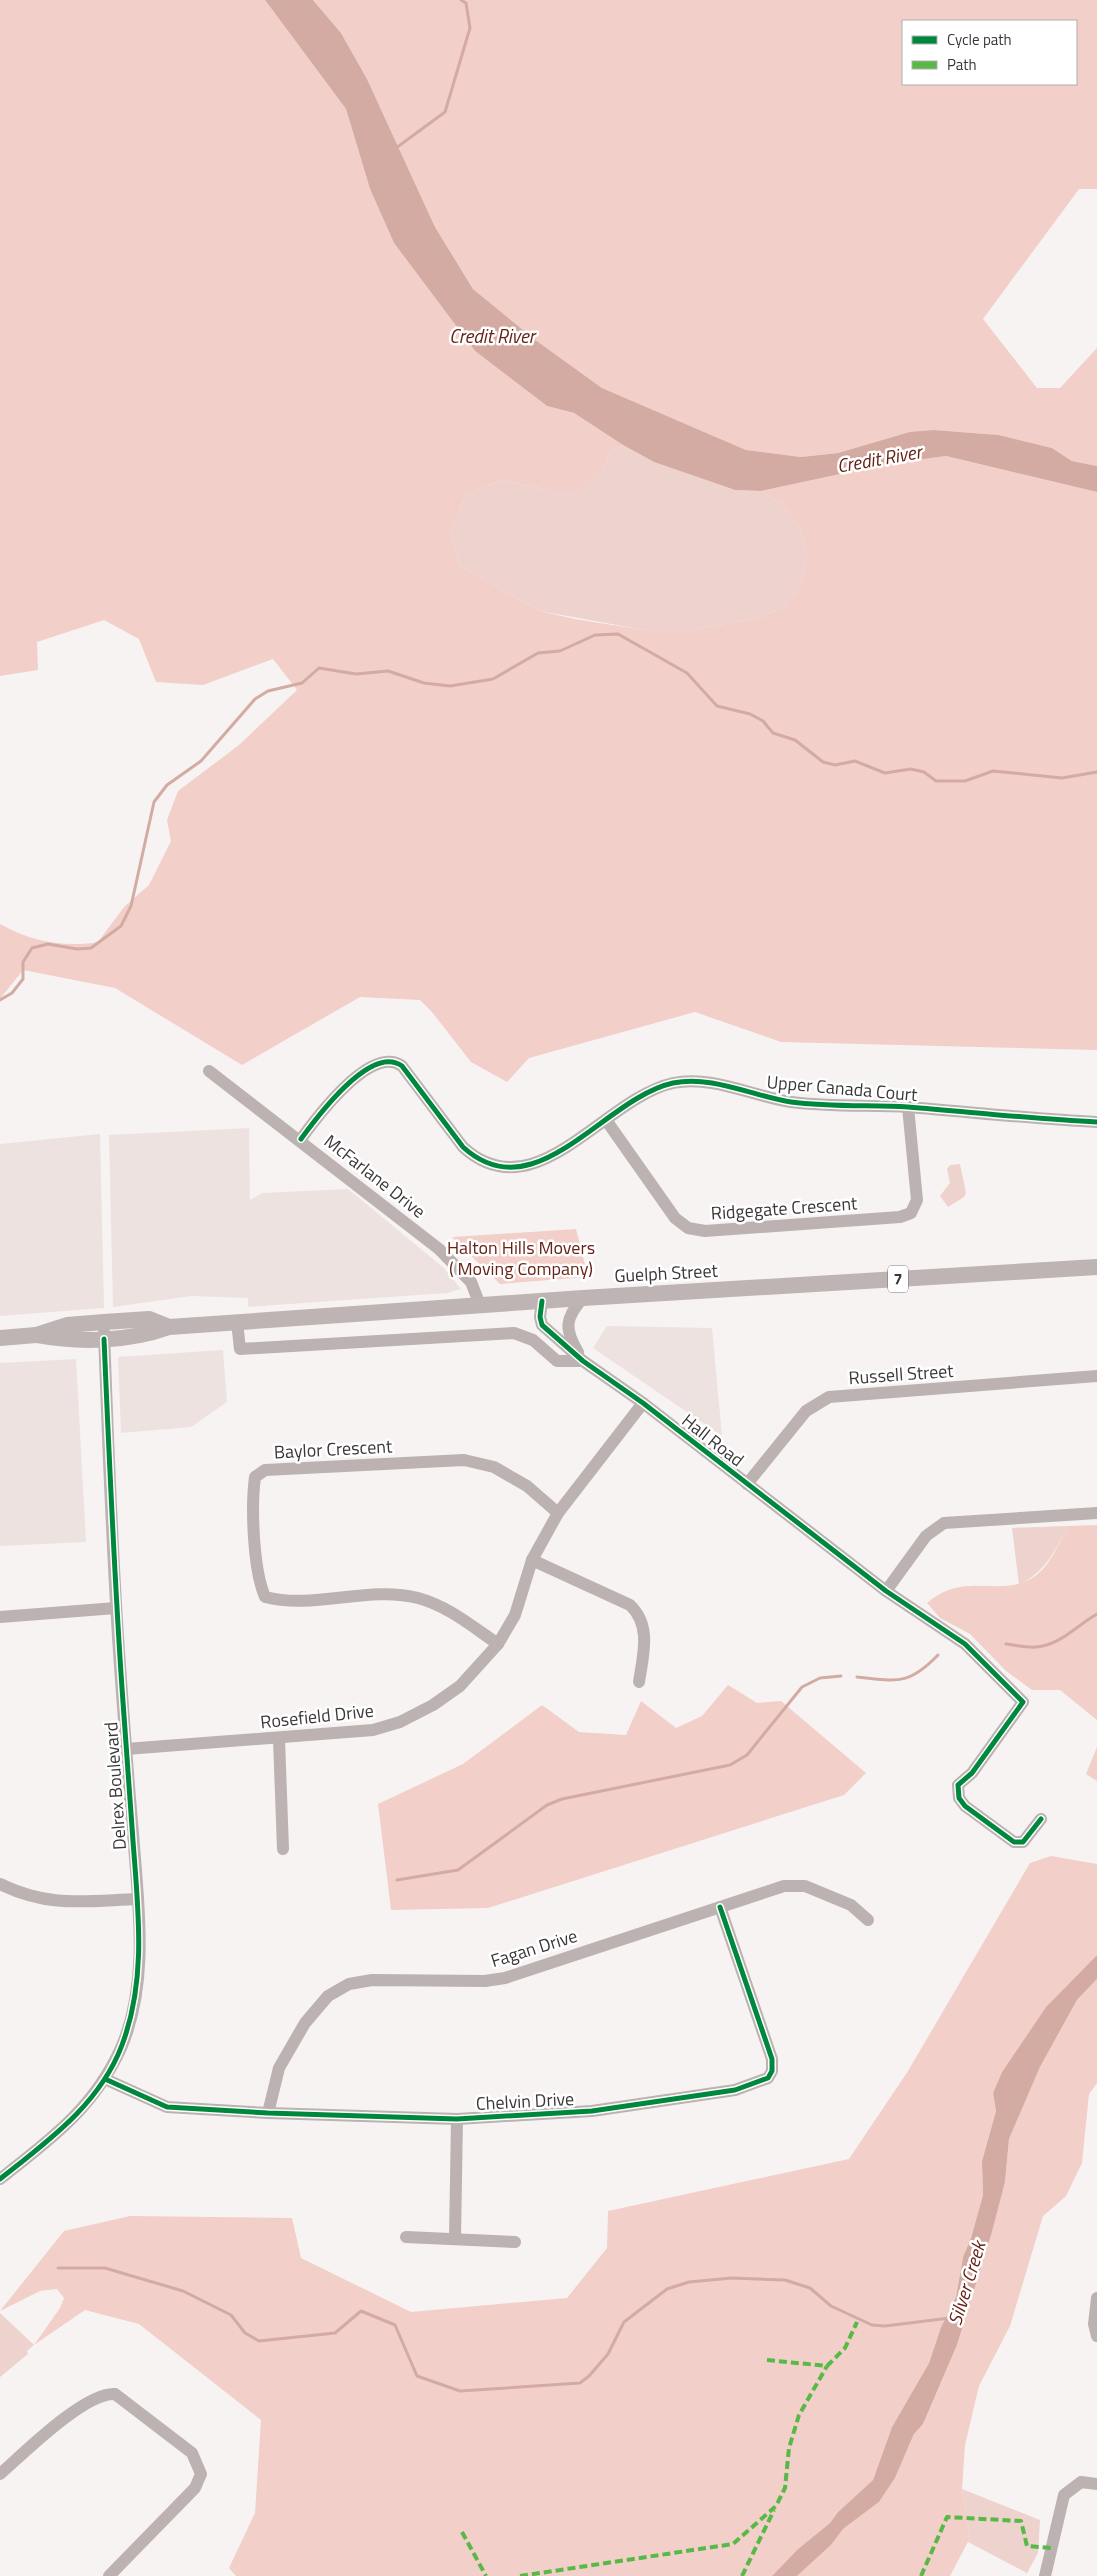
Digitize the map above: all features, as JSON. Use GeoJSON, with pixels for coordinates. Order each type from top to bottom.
{"type":"FeatureCollection","features":[{"type":"Feature","properties":{"kind":"main road","name":"Guelph Street"},"geometry":{"type":"LineString","coordinates":[[36,1335],[67,1340],[104,1339],[148,1335],[169,1327],[237,1322],[583,1298],[1097,1267]]}},
{"type":"Feature","properties":{"kind":"main road","name":"Guelph Street"},"geometry":{"type":"LineString","coordinates":[[0,1338],[36,1335],[66,1325],[149,1319],[169,1327]]}},
{"type":"Feature","properties":{"kind":"street","name":"Upper Canada Court"},"geometry":{"type":"LineString","coordinates":[[301,1140],[336,1095],[377,1064],[386,1061],[402,1066],[464,1147],[474,1157],[494,1166],[517,1168],[539,1162],[644,1094],[673,1083],[696,1081],[705,1081],[756,1095],[793,1102],[908,1107],[1097,1122]]}},
{"type":"Feature","properties":{"kind":"street","name":"McFarlane Drive"},"geometry":{"type":"LineString","coordinates":[[210,1071],[439,1249],[471,1282],[480,1305]]}},
{"type":"Feature","properties":{"kind":"street","name":"Ridgegate Crescent"},"geometry":{"type":"LineString","coordinates":[[606,1120],[675,1218],[688,1228],[705,1231],[900,1217],[911,1213],[918,1200],[908,1107]]}},
{"type":"Feature","properties":{"kind":"street"},"geometry":{"type":"LineString","coordinates":[[237,1322],[240,1349],[514,1333],[534,1340],[556,1361],[583,1361],[571,1340],[568,1325],[572,1310],[583,1298]]}},
{"type":"Feature","properties":{"kind":"street","name":"Hall Road"},"geometry":{"type":"LineString","coordinates":[[542,1301],[540,1318],[542,1325],[583,1361],[643,1403],[886,1591],[965,1644],[1023,1702],[972,1772],[958,1785],[959,1798],[965,1806],[1014,1842],[1023,1842],[1041,1818]]}},
{"type":"Feature","properties":{"kind":"street","name":"Delrex Boulevard"},"geometry":{"type":"LineString","coordinates":[[0,2179],[67,2126],[105,2079],[122,2046],[133,2010],[139,1958],[137,1899],[116,1608],[104,1322]]}},
{"type":"Feature","properties":{"kind":"street","name":"Russell Street"},"geometry":{"type":"LineString","coordinates":[[747,1484],[806,1411],[829,1397],[1097,1376]]}},
{"type":"Feature","properties":{"kind":"street","name":"Rosefield Drive"},"geometry":{"type":"LineString","coordinates":[[126,1749],[278,1739],[373,1730],[400,1722],[432,1706],[460,1686],[498,1644],[515,1615],[532,1560],[558,1513],[643,1403]]}},
{"type":"Feature","properties":{"kind":"street","name":"Baylor Crescent"},"geometry":{"type":"LineString","coordinates":[[498,1644],[440,1606],[417,1598],[386,1594],[285,1602],[265,1597],[259,1582],[252,1495],[255,1477],[265,1470],[464,1460],[494,1467],[527,1486],[558,1513]]}},
{"type":"Feature","properties":{"kind":"street"},"geometry":{"type":"LineString","coordinates":[[886,1591],[926,1536],[944,1523],[1097,1513]]}},
{"type":"Feature","properties":{"kind":"street"},"geometry":{"type":"LineString","coordinates":[[532,1560],[630,1605],[639,1614],[646,1633],[639,1682]]}},
{"type":"Feature","properties":{"kind":"street"},"geometry":{"type":"LineString","coordinates":[[0,1617],[116,1608]]}},
{"type":"Feature","properties":{"kind":"street"},"geometry":{"type":"LineString","coordinates":[[278,1739],[283,1849]]}},
{"type":"Feature","properties":{"kind":"street"},"geometry":{"type":"LineString","coordinates":[[0,1884],[22,1895],[61,1902],[137,1899]]}},
{"type":"Feature","properties":{"kind":"street","name":"Fagan Drive"},"geometry":{"type":"LineString","coordinates":[[268,2113],[279,2068],[305,2022],[328,1996],[349,1984],[372,1980],[485,1981],[505,1978],[784,1886],[805,1886],[851,1905],[868,1920]]}},
{"type":"Feature","properties":{"kind":"street","name":"Chelvin Drive"},"geometry":{"type":"LineString","coordinates":[[105,2079],[167,2107],[268,2113],[457,2119],[592,2111],[735,2090],[768,2078],[772,2072],[772,2059],[720,1907]]}},
{"type":"Feature","properties":{"kind":"street"},"geometry":{"type":"LineString","coordinates":[[455,2238],[457,2119]]}},
{"type":"Feature","properties":{"kind":"street"},"geometry":{"type":"LineString","coordinates":[[406,2237],[515,2242]]}},
{"type":"Feature","properties":{"kind":"street"},"geometry":{"type":"LineString","coordinates":[[1097,2298],[1094,2324],[1097,2336]]}},
{"type":"Feature","properties":{"kind":"street"},"geometry":{"type":"LineString","coordinates":[[0,2474],[65,2419],[94,2397],[106,2393],[115,2394],[192,2454],[201,2474],[195,2488],[109,2576]]}},
{"type":"Feature","properties":{"kind":"street"},"geometry":{"type":"LineString","coordinates":[[1045,2576],[1064,2495],[1080,2482],[1097,2484]]}},
{"type":"Feature","properties":{"kind":"shaded area"},"geometry":{"type":"Polygon","coordinates":[[[623,445],[654,462],[735,490],[761,491],[783,505],[800,529],[807,553],[801,584],[787,605],[762,617],[693,630],[644,630],[540,611],[460,566],[450,534],[466,495],[502,480],[544,489],[602,470],[611,452],[623,445]]]}},
{"type":"Feature","properties":{"kind":"shaded area"},"geometry":{"type":"Polygon","coordinates":[[[249,1128],[250,1200],[262,1193],[348,1189],[444,1268],[461,1289],[447,1293],[248,1307],[248,1298],[192,1296],[113,1307],[109,1135],[249,1128]]]}},
{"type":"Feature","properties":{"kind":"shaded area"},"geometry":{"type":"Polygon","coordinates":[[[100,1134],[104,1308],[0,1316],[0,1144],[100,1134]]]}},
{"type":"Feature","properties":{"kind":"shaded area"},"geometry":{"type":"Polygon","coordinates":[[[960,1164],[966,1193],[964,1197],[948,1207],[940,1196],[950,1183],[947,1169],[950,1165],[960,1164]]]}},
{"type":"Feature","properties":{"kind":"shaded area"},"geometry":{"type":"Polygon","coordinates":[[[607,1326],[712,1328],[722,1436],[593,1348],[607,1326]]]}},
{"type":"Feature","properties":{"kind":"shaded area"},"geometry":{"type":"Polygon","coordinates":[[[223,1350],[227,1402],[191,1427],[121,1433],[118,1357],[223,1350]]]}},
{"type":"Feature","properties":{"kind":"shaded area"},"geometry":{"type":"Polygon","coordinates":[[[76,1359],[86,1542],[0,1546],[0,1363],[76,1359]]]}},
{"type":"Feature","properties":{"kind":"shaded area"},"geometry":{"type":"Polygon","coordinates":[[[1068,1526],[1049,1560],[1029,1579],[1019,1585],[1012,1528],[1068,1526]]]}},
{"type":"Feature","properties":{"kind":"shaded area"},"geometry":{"type":"Polygon","coordinates":[[[0,2313],[34,2345],[27,2351],[28,2354],[0,2377],[0,2313]]]}},
{"type":"Feature","properties":{"kind":"shaded area"},"geometry":{"type":"Polygon","coordinates":[[[962,2489],[1040,2520],[1038,2553],[1027,2573],[968,2542],[970,2538],[962,2489]]]}},
{"type":"Feature","properties":{"kind":"green space"},"geometry":{"type":"Polygon","coordinates":[[[0,0],[265,0],[346,109],[370,189],[394,243],[475,351],[547,406],[574,413],[623,445],[611,452],[602,470],[577,491],[544,489],[502,480],[466,495],[450,534],[460,566],[540,611],[575,619],[644,630],[693,630],[762,617],[787,605],[801,584],[807,553],[800,529],[783,505],[761,491],[887,464],[946,456],[1097,492],[1097,1050],[781,1042],[695,1012],[529,1058],[507,1082],[471,1062],[432,1012],[420,1000],[360,997],[242,1065],[115,988],[23,970],[0,999],[0,924],[23,935],[48,942],[86,944],[98,942],[124,907],[149,885],[171,841],[167,820],[178,791],[239,745],[297,690],[273,659],[203,685],[156,682],[139,639],[104,620],[37,642],[38,670],[0,676],[0,0]]]}},
{"type":"Feature","properties":{"kind":"green space"},"geometry":{"type":"Polygon","coordinates":[[[313,0],[1097,0],[1097,189],[1079,189],[983,319],[1037,388],[1060,388],[1097,348],[1097,466],[1072,461],[1052,448],[999,435],[934,430],[910,433],[838,453],[801,457],[746,450],[602,388],[534,339],[473,289],[435,227],[367,79],[341,33],[313,0]]]}},
{"type":"Feature","properties":{"kind":"green space","name":"Halton Hills Movers ( Moving Company)"},"geometry":{"type":"Polygon","coordinates":[[[576,1229],[588,1277],[500,1284],[452,1237],[576,1229]]]}},
{"type":"Feature","properties":{"kind":"green space"},"geometry":{"type":"Polygon","coordinates":[[[1097,1525],[1097,1720],[1060,1690],[1032,1690],[1006,1671],[970,1634],[940,1618],[927,1603],[941,1593],[956,1588],[1010,1586],[1022,1583],[1035,1576],[1046,1566],[1068,1526],[1097,1525]]]}},
{"type":"Feature","properties":{"kind":"green space"},"geometry":{"type":"Polygon","coordinates":[[[728,1685],[757,1703],[781,1701],[866,1773],[844,1795],[488,1908],[391,1910],[378,1804],[463,1764],[542,1705],[579,1732],[626,1735],[641,1701],[676,1728],[702,1716],[728,1685]]]}},
{"type":"Feature","properties":{"kind":"green space"},"geometry":{"type":"Polygon","coordinates":[[[1097,1747],[1097,1781],[1086,1774],[1097,1747]]]}},
{"type":"Feature","properties":{"kind":"green space"},"geometry":{"type":"Polygon","coordinates":[[[1051,1856],[1097,1864],[1097,1955],[1046,2007],[1002,2072],[993,2093],[996,2111],[982,2161],[983,2195],[971,2238],[963,2257],[956,2297],[941,2327],[929,2363],[892,2427],[873,2480],[838,2512],[830,2523],[798,2549],[772,2576],[236,2576],[229,2568],[255,2513],[261,2420],[139,2324],[85,2310],[34,2345],[60,2308],[64,2298],[57,2289],[40,2291],[0,2311],[64,2231],[130,2216],[292,2218],[301,2258],[411,2312],[567,2298],[607,2248],[608,2211],[849,2159],[908,2071],[1030,1863],[1051,1856]]]}},
{"type":"Feature","properties":{"kind":"green space"},"geometry":{"type":"Polygon","coordinates":[[[1097,1979],[1097,2083],[1089,2094],[1082,2163],[1066,2196],[1043,2216],[1010,2326],[979,2386],[965,2445],[962,2489],[970,2538],[950,2576],[797,2576],[831,2545],[843,2529],[879,2502],[895,2478],[914,2434],[923,2424],[957,2345],[992,2232],[1005,2182],[1009,2139],[1040,2067],[1077,2000],[1097,1979]]]}},
{"type":"Feature","properties":{"kind":"water","name":"Credit River"},"geometry":{"type":"Polygon","coordinates":[[[265,0],[313,0],[341,33],[367,79],[435,227],[473,289],[534,339],[602,388],[746,450],[801,457],[838,453],[910,432],[934,430],[999,435],[1052,448],[1072,461],[1097,466],[1097,492],[946,456],[887,464],[761,491],[735,490],[654,462],[623,445],[574,413],[547,406],[475,351],[394,243],[370,189],[346,109],[265,0]]]}},
{"type":"Feature","properties":{"kind":"water","name":"Silver Creek"},"geometry":{"type":"Polygon","coordinates":[[[1097,1955],[1097,1979],[1077,2000],[1040,2067],[1009,2139],[1005,2182],[992,2232],[957,2345],[923,2424],[914,2434],[895,2478],[879,2502],[843,2529],[831,2545],[797,2576],[772,2576],[798,2549],[830,2523],[838,2512],[873,2480],[892,2427],[929,2363],[941,2327],[956,2297],[963,2257],[971,2238],[983,2195],[982,2161],[996,2111],[993,2093],[1002,2072],[1046,2007],[1097,1955]]]}},
{"type":"Feature","properties":{"kind":"waterway"},"geometry":{"type":"LineString","coordinates":[[396,148],[445,112],[470,28],[466,3],[461,0]]}},
{"type":"Feature","properties":{"kind":"waterway"},"geometry":{"type":"LineString","coordinates":[[0,1000],[12,993],[23,979],[23,962],[32,948],[48,944],[77,949],[91,948],[121,926],[131,906],[154,802],[167,785],[201,761],[255,699],[268,691],[302,683],[319,668],[356,674],[388,671],[424,683],[450,686],[493,679],[538,653],[560,651],[595,635],[618,634],[687,673],[717,706],[750,714],[763,721],[773,733],[795,740],[823,762],[835,765],[855,761],[885,773],[911,769],[924,772],[936,781],[965,781],[993,771],[1062,778],[1097,772]]}},
{"type":"Feature","properties":{"kind":"waterway"},"geometry":{"type":"LineString","coordinates":[[1006,1644],[1036,1647],[1053,1643],[1097,1614]]}},
{"type":"Feature","properties":{"kind":"waterway"},"geometry":{"type":"LineString","coordinates":[[857,1677],[882,1680],[910,1677],[928,1665],[938,1655]]}},
{"type":"Feature","properties":{"kind":"waterway"},"geometry":{"type":"LineString","coordinates":[[397,1880],[458,1870],[547,1805],[562,1799],[730,1765],[747,1755],[802,1687],[820,1678],[841,1676]]}},
{"type":"Feature","properties":{"kind":"waterway","name":"Silver Creek"},"geometry":{"type":"LineString","coordinates":[[58,2268],[105,2268],[183,2291],[231,2315],[245,2333],[259,2341],[335,2333],[361,2311],[395,2325],[417,2376],[460,2391],[580,2383],[589,2376],[608,2354],[624,2322],[667,2289],[689,2282],[732,2278],[785,2280],[810,2288],[831,2306],[872,2325],[885,2326],[950,2318]]}},
{"type":"Feature","properties":{"kind":"marked path"},"geometry":{"type":"LineString","coordinates":[[767,2360],[827,2366],[845,2348],[857,2322]]}},
{"type":"Feature","properties":{"kind":"marked path"},"geometry":{"type":"LineString","coordinates":[[520,2576],[733,2544],[776,2506],[785,2488],[789,2448],[799,2415],[827,2366]]}},
{"type":"Feature","properties":{"kind":"marked path"},"geometry":{"type":"LineString","coordinates":[[742,2576],[774,2510]]}},
{"type":"Feature","properties":{"kind":"marked path"},"geometry":{"type":"LineString","coordinates":[[921,2576],[947,2517],[1021,2521],[1027,2546],[1052,2548]]}},
{"type":"Feature","properties":{"kind":"marked path"},"geometry":{"type":"LineString","coordinates":[[462,2532],[486,2576]]}},
{"type":"Feature","properties":{"kind":"cycle path"},"geometry":{"type":"LineString","coordinates":[[301,1139],[319,1115],[346,1086],[375,1065],[389,1062],[402,1066],[463,1147],[490,1164],[516,1167],[543,1160],[647,1093],[673,1083],[688,1081],[717,1084],[776,1099],[805,1104],[908,1107],[1097,1122]]}},
{"type":"Feature","properties":{"kind":"cycle path"},"geometry":{"type":"LineString","coordinates":[[542,1301],[540,1317],[542,1325],[583,1361],[643,1403],[886,1591],[965,1644],[1023,1702],[972,1773],[958,1785],[959,1798],[965,1806],[1014,1842],[1023,1842],[1041,1819]]}},
{"type":"Feature","properties":{"kind":"cycle path"},"geometry":{"type":"LineString","coordinates":[[0,2179],[71,2120],[100,2085],[122,2045],[135,1995],[139,1944],[137,1892],[122,1688],[104,1339]]}},
{"type":"Feature","properties":{"kind":"cycle path"},"geometry":{"type":"LineString","coordinates":[[105,2079],[167,2107],[268,2113],[457,2119],[592,2111],[735,2090],[768,2078],[772,2071],[772,2059],[720,1907]]}}]}
